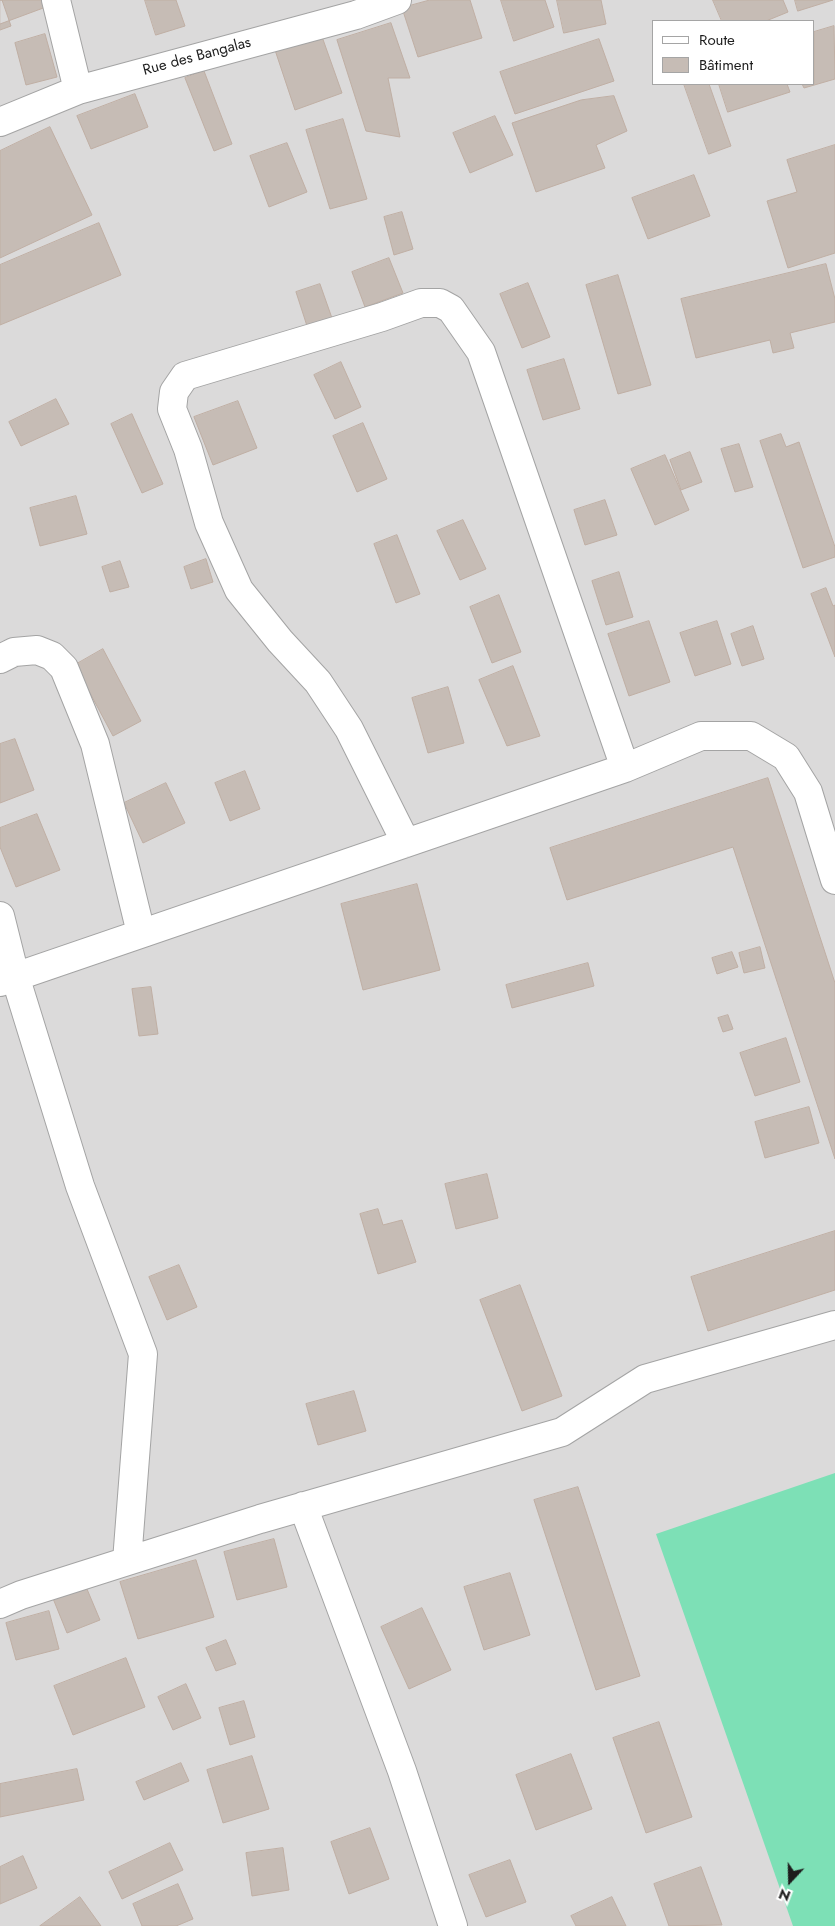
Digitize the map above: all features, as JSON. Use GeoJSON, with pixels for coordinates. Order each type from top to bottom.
{"type":"FeatureCollection","features":[{"type":"Feature","properties":{"kind":"street"},"geometry":{"type":"LineString","coordinates":[[56,0],[78,90]]}},
{"type":"Feature","properties":{"kind":"street","name":"Rue des Bangalas"},"geometry":{"type":"LineString","coordinates":[[0,122],[78,90],[356,15],[397,0]]}},
{"type":"Feature","properties":{"kind":"street"},"geometry":{"type":"LineString","coordinates":[[406,843],[349,729],[318,682],[280,641],[239,590],[209,523],[188,449],[172,409],[174,392],[185,376],[382,317],[421,303],[440,303],[451,309],[481,352],[626,768]]}},
{"type":"Feature","properties":{"kind":"street"},"geometry":{"type":"LineString","coordinates":[[0,659],[14,652],[37,650],[52,656],[64,668],[95,744],[141,933]]}},
{"type":"Feature","properties":{"kind":"street"},"geometry":{"type":"LineString","coordinates":[[8,979],[626,768],[701,736],[751,736],[786,757],[808,792],[835,880]]}},
{"type":"Feature","properties":{"kind":"street"},"geometry":{"type":"LineString","coordinates":[[0,916],[8,979],[80,1186],[144,1354],[127,1561]]}},
{"type":"Feature","properties":{"kind":"street"},"geometry":{"type":"LineString","coordinates":[[0,1604],[127,1561],[304,1506],[562,1432],[646,1379],[835,1325]]}},
{"type":"Feature","properties":{"kind":"street"},"geometry":{"type":"LineString","coordinates":[[304,1506],[402,1771],[454,1926]]}},
{"type":"Feature","properties":{"kind":"shaded area"},"geometry":{"type":"Polygon","coordinates":[[[0,0],[835,0],[835,1926],[0,1926],[0,0]]]}},
{"type":"Feature","properties":{"kind":"green space"},"geometry":{"type":"Polygon","coordinates":[[[835,1473],[835,1926],[793,1926],[656,1534],[835,1473]]]}},
{"type":"Feature","properties":{"kind":"building"},"geometry":{"type":"Polygon","coordinates":[[[0,0],[44,0],[46,7],[0,24],[0,0]]]}},
{"type":"Feature","properties":{"kind":"building"},"geometry":{"type":"Polygon","coordinates":[[[0,0],[2,0],[11,26],[0,30],[0,0]]]}},
{"type":"Feature","properties":{"kind":"building"},"geometry":{"type":"Polygon","coordinates":[[[145,0],[176,0],[185,26],[156,35],[145,0]]]}},
{"type":"Feature","properties":{"kind":"building"},"geometry":{"type":"Polygon","coordinates":[[[430,0],[470,0],[482,38],[418,57],[402,8],[430,0]]]}},
{"type":"Feature","properties":{"kind":"building"},"geometry":{"type":"Polygon","coordinates":[[[501,0],[545,0],[554,27],[514,41],[501,0]]]}},
{"type":"Feature","properties":{"kind":"building"},"geometry":{"type":"Polygon","coordinates":[[[557,0],[601,0],[606,24],[564,33],[557,0]]]}},
{"type":"Feature","properties":{"kind":"building"},"geometry":{"type":"Polygon","coordinates":[[[713,0],[783,0],[788,12],[768,20],[722,20],[713,0]]]}},
{"type":"Feature","properties":{"kind":"building"},"geometry":{"type":"Polygon","coordinates":[[[795,0],[833,0],[798,11],[795,0]]]}},
{"type":"Feature","properties":{"kind":"building"},"geometry":{"type":"Polygon","coordinates":[[[391,23],[410,78],[388,78],[400,137],[366,131],[337,40],[391,23]]]}},
{"type":"Feature","properties":{"kind":"building"},"geometry":{"type":"Polygon","coordinates":[[[834,26],[835,79],[815,85],[815,32],[834,26]]]}},
{"type":"Feature","properties":{"kind":"building"},"geometry":{"type":"Polygon","coordinates":[[[320,31],[342,93],[295,110],[274,47],[320,31]]]}},
{"type":"Feature","properties":{"kind":"building"},"geometry":{"type":"Polygon","coordinates":[[[45,34],[57,77],[26,85],[15,43],[45,34]]]}},
{"type":"Feature","properties":{"kind":"building"},"geometry":{"type":"Polygon","coordinates":[[[599,39],[614,81],[515,114],[500,72],[599,39]]]}},
{"type":"Feature","properties":{"kind":"building"},"geometry":{"type":"Polygon","coordinates":[[[204,71],[232,144],[214,151],[185,78],[204,71]]]}},
{"type":"Feature","properties":{"kind":"building"},"geometry":{"type":"Polygon","coordinates":[[[684,85],[709,85],[731,146],[709,154],[684,85]]]}},
{"type":"Feature","properties":{"kind":"building"},"geometry":{"type":"Polygon","coordinates":[[[719,85],[787,85],[790,92],[728,112],[719,85]]]}},
{"type":"Feature","properties":{"kind":"building"},"geometry":{"type":"Polygon","coordinates":[[[802,85],[814,85],[804,88],[802,85]]]}},
{"type":"Feature","properties":{"kind":"building"},"geometry":{"type":"Polygon","coordinates":[[[135,94],[148,127],[91,149],[77,116],[135,94]]]}},
{"type":"Feature","properties":{"kind":"building"},"geometry":{"type":"Polygon","coordinates":[[[614,96],[627,131],[596,145],[605,168],[536,192],[512,123],[581,100],[614,96]]]}},
{"type":"Feature","properties":{"kind":"building"},"geometry":{"type":"Polygon","coordinates":[[[495,116],[513,155],[470,173],[453,133],[495,116]]]}},
{"type":"Feature","properties":{"kind":"building"},"geometry":{"type":"Polygon","coordinates":[[[343,119],[367,199],[330,209],[306,130],[343,119]]]}},
{"type":"Feature","properties":{"kind":"building"},"geometry":{"type":"Polygon","coordinates":[[[50,127],[92,215],[0,258],[0,151],[50,127]]]}},
{"type":"Feature","properties":{"kind":"building"},"geometry":{"type":"Polygon","coordinates":[[[287,143],[307,192],[269,207],[250,156],[287,143]]]}},
{"type":"Feature","properties":{"kind":"building"},"geometry":{"type":"Polygon","coordinates":[[[835,145],[835,253],[788,268],[767,201],[797,192],[787,160],[835,145]]]}},
{"type":"Feature","properties":{"kind":"building"},"geometry":{"type":"Polygon","coordinates":[[[694,175],[710,216],[648,239],[632,198],[694,175]]]}},
{"type":"Feature","properties":{"kind":"building"},"geometry":{"type":"Polygon","coordinates":[[[402,212],[413,249],[394,255],[384,217],[402,212]]]}},
{"type":"Feature","properties":{"kind":"building"},"geometry":{"type":"Polygon","coordinates":[[[99,223],[121,275],[0,325],[0,265],[99,223]]]}},
{"type":"Feature","properties":{"kind":"building"},"geometry":{"type":"Polygon","coordinates":[[[389,258],[403,293],[365,307],[352,272],[389,258]]]}},
{"type":"Feature","properties":{"kind":"building"},"geometry":{"type":"Polygon","coordinates":[[[826,264],[835,299],[835,322],[790,333],[794,348],[773,353],[770,340],[696,358],[681,299],[826,264]]]}},
{"type":"Feature","properties":{"kind":"building"},"geometry":{"type":"Polygon","coordinates":[[[618,275],[651,385],[618,394],[586,285],[618,275]]]}},
{"type":"Feature","properties":{"kind":"building"},"geometry":{"type":"Polygon","coordinates":[[[528,283],[550,337],[522,348],[500,294],[528,283]]]}},
{"type":"Feature","properties":{"kind":"building"},"geometry":{"type":"Polygon","coordinates":[[[320,284],[333,321],[308,329],[296,292],[320,284]]]}},
{"type":"Feature","properties":{"kind":"building"},"geometry":{"type":"Polygon","coordinates":[[[564,359],[580,409],[543,420],[527,370],[564,359]]]}},
{"type":"Feature","properties":{"kind":"building"},"geometry":{"type":"Polygon","coordinates":[[[341,362],[361,407],[335,419],[314,375],[341,362]]]}},
{"type":"Feature","properties":{"kind":"building"},"geometry":{"type":"Polygon","coordinates":[[[56,399],[69,424],[21,446],[9,422],[56,399]]]}},
{"type":"Feature","properties":{"kind":"building"},"geometry":{"type":"Polygon","coordinates":[[[238,401],[257,448],[213,465],[194,417],[238,401]]]}},
{"type":"Feature","properties":{"kind":"building"},"geometry":{"type":"Polygon","coordinates":[[[132,414],[163,484],[142,493],[111,424],[132,414]]]}},
{"type":"Feature","properties":{"kind":"building"},"geometry":{"type":"Polygon","coordinates":[[[363,423],[387,479],[357,492],[333,436],[363,423]]]}},
{"type":"Feature","properties":{"kind":"building"},"geometry":{"type":"Polygon","coordinates":[[[781,434],[786,447],[799,442],[835,547],[835,557],[803,568],[760,441],[781,434]]]}},
{"type":"Feature","properties":{"kind":"building"},"geometry":{"type":"Polygon","coordinates":[[[739,444],[753,487],[735,492],[721,449],[739,444]]]}},
{"type":"Feature","properties":{"kind":"building"},"geometry":{"type":"Polygon","coordinates":[[[690,452],[702,482],[681,490],[670,460],[690,452]]]}},
{"type":"Feature","properties":{"kind":"building"},"geometry":{"type":"Polygon","coordinates":[[[665,455],[689,510],[655,525],[631,469],[665,455]]]}},
{"type":"Feature","properties":{"kind":"building"},"geometry":{"type":"Polygon","coordinates":[[[76,496],[87,534],[40,546],[30,508],[76,496]]]}},
{"type":"Feature","properties":{"kind":"building"},"geometry":{"type":"Polygon","coordinates":[[[605,500],[617,535],[585,545],[574,510],[605,500]]]}},
{"type":"Feature","properties":{"kind":"building"},"geometry":{"type":"Polygon","coordinates":[[[463,520],[486,569],[460,580],[437,531],[463,520]]]}},
{"type":"Feature","properties":{"kind":"building"},"geometry":{"type":"Polygon","coordinates":[[[397,535],[420,594],[396,603],[374,544],[397,535]]]}},
{"type":"Feature","properties":{"kind":"building"},"geometry":{"type":"Polygon","coordinates":[[[206,559],[213,582],[191,589],[184,567],[206,559]]]}},
{"type":"Feature","properties":{"kind":"building"},"geometry":{"type":"Polygon","coordinates":[[[120,561],[129,587],[110,592],[102,567],[120,561]]]}},
{"type":"Feature","properties":{"kind":"building"},"geometry":{"type":"Polygon","coordinates":[[[619,572],[633,617],[606,625],[592,581],[619,572]]]}},
{"type":"Feature","properties":{"kind":"building"},"geometry":{"type":"Polygon","coordinates":[[[826,588],[833,606],[835,605],[835,657],[811,594],[826,588]]]}},
{"type":"Feature","properties":{"kind":"building"},"geometry":{"type":"Polygon","coordinates":[[[499,595],[521,652],[492,663],[470,607],[499,595]]]}},
{"type":"Feature","properties":{"kind":"building"},"geometry":{"type":"Polygon","coordinates":[[[649,621],[670,682],[629,696],[608,634],[649,621]]]}},
{"type":"Feature","properties":{"kind":"building"},"geometry":{"type":"Polygon","coordinates":[[[717,621],[731,664],[695,676],[680,633],[717,621]]]}},
{"type":"Feature","properties":{"kind":"building"},"geometry":{"type":"Polygon","coordinates":[[[753,626],[764,659],[742,666],[731,634],[753,626]]]}},
{"type":"Feature","properties":{"kind":"building"},"geometry":{"type":"Polygon","coordinates":[[[103,649],[141,721],[113,736],[75,665],[103,649]]]}},
{"type":"Feature","properties":{"kind":"building"},"geometry":{"type":"Polygon","coordinates":[[[513,666],[540,736],[507,746],[479,680],[513,666]]]}},
{"type":"Feature","properties":{"kind":"building"},"geometry":{"type":"Polygon","coordinates":[[[448,687],[464,743],[428,753],[412,698],[448,687]]]}},
{"type":"Feature","properties":{"kind":"building"},"geometry":{"type":"Polygon","coordinates":[[[15,739],[34,790],[0,803],[0,744],[15,739]]]}},
{"type":"Feature","properties":{"kind":"building"},"geometry":{"type":"Polygon","coordinates":[[[245,771],[260,809],[230,821],[215,783],[245,771]]]}},
{"type":"Feature","properties":{"kind":"building"},"geometry":{"type":"Polygon","coordinates":[[[768,778],[835,983],[835,1159],[733,847],[567,900],[550,848],[768,778]]]}},
{"type":"Feature","properties":{"kind":"building"},"geometry":{"type":"Polygon","coordinates":[[[166,783],[185,823],[143,843],[124,803],[166,783]]]}},
{"type":"Feature","properties":{"kind":"building"},"geometry":{"type":"Polygon","coordinates":[[[37,814],[60,870],[16,887],[0,847],[0,828],[37,814]]]}},
{"type":"Feature","properties":{"kind":"building"},"geometry":{"type":"Polygon","coordinates":[[[417,884],[440,970],[363,990],[341,904],[417,884]]]}},
{"type":"Feature","properties":{"kind":"building"},"geometry":{"type":"Polygon","coordinates":[[[760,947],[765,968],[744,973],[739,953],[760,947]]]}},
{"type":"Feature","properties":{"kind":"building"},"geometry":{"type":"Polygon","coordinates":[[[732,952],[738,967],[717,974],[712,958],[732,952]]]}},
{"type":"Feature","properties":{"kind":"building"},"geometry":{"type":"Polygon","coordinates":[[[588,963],[594,986],[512,1008],[506,985],[588,963]]]}},
{"type":"Feature","properties":{"kind":"building"},"geometry":{"type":"Polygon","coordinates":[[[151,987],[158,1034],[139,1036],[132,989],[151,987]]]}},
{"type":"Feature","properties":{"kind":"building"},"geometry":{"type":"Polygon","coordinates":[[[728,1015],[733,1029],[723,1032],[718,1018],[728,1015]]]}},
{"type":"Feature","properties":{"kind":"building"},"geometry":{"type":"Polygon","coordinates":[[[786,1038],[800,1082],[755,1096],[740,1053],[786,1038]]]}},
{"type":"Feature","properties":{"kind":"building"},"geometry":{"type":"Polygon","coordinates":[[[809,1107],[819,1143],[765,1158],[755,1122],[809,1107]]]}},
{"type":"Feature","properties":{"kind":"building"},"geometry":{"type":"Polygon","coordinates":[[[487,1174],[498,1218],[456,1229],[445,1184],[487,1174]]]}},
{"type":"Feature","properties":{"kind":"building"},"geometry":{"type":"Polygon","coordinates":[[[378,1209],[383,1225],[402,1220],[416,1262],[378,1274],[360,1214],[378,1209]]]}},
{"type":"Feature","properties":{"kind":"building"},"geometry":{"type":"Polygon","coordinates":[[[835,1231],[835,1290],[708,1331],[691,1277],[835,1231]]]}},
{"type":"Feature","properties":{"kind":"building"},"geometry":{"type":"Polygon","coordinates":[[[179,1265],[197,1307],[167,1320],[149,1277],[179,1265]]]}},
{"type":"Feature","properties":{"kind":"building"},"geometry":{"type":"Polygon","coordinates":[[[520,1285],[562,1396],[522,1411],[480,1300],[520,1285]]]}},
{"type":"Feature","properties":{"kind":"building"},"geometry":{"type":"Polygon","coordinates":[[[354,1391],[366,1431],[318,1445],[306,1404],[354,1391]]]}},
{"type":"Feature","properties":{"kind":"building"},"geometry":{"type":"Polygon","coordinates":[[[578,1487],[640,1676],[596,1690],[534,1500],[578,1487]]]}},
{"type":"Feature","properties":{"kind":"building"},"geometry":{"type":"Polygon","coordinates":[[[274,1539],[287,1587],[237,1600],[224,1552],[274,1539]]]}},
{"type":"Feature","properties":{"kind":"building"},"geometry":{"type":"Polygon","coordinates":[[[196,1560],[214,1617],[138,1639],[120,1582],[196,1560]]]}},
{"type":"Feature","properties":{"kind":"building"},"geometry":{"type":"Polygon","coordinates":[[[510,1573],[530,1635],[484,1650],[464,1587],[510,1573]]]}},
{"type":"Feature","properties":{"kind":"building"},"geometry":{"type":"Polygon","coordinates":[[[84,1582],[100,1620],[67,1633],[52,1596],[84,1582]]]}},
{"type":"Feature","properties":{"kind":"building"},"geometry":{"type":"Polygon","coordinates":[[[422,1608],[451,1670],[409,1689],[381,1627],[422,1608]]]}},
{"type":"Feature","properties":{"kind":"building"},"geometry":{"type":"Polygon","coordinates":[[[49,1611],[59,1649],[16,1660],[6,1623],[49,1611]]]}},
{"type":"Feature","properties":{"kind":"building"},"geometry":{"type":"Polygon","coordinates":[[[226,1640],[236,1664],[216,1671],[206,1648],[226,1640]]]}},
{"type":"Feature","properties":{"kind":"building"},"geometry":{"type":"Polygon","coordinates":[[[126,1658],[145,1707],[73,1735],[54,1686],[126,1658]]]}},
{"type":"Feature","properties":{"kind":"building"},"geometry":{"type":"Polygon","coordinates":[[[186,1684],[201,1718],[173,1730],[158,1697],[186,1684]]]}},
{"type":"Feature","properties":{"kind":"building"},"geometry":{"type":"Polygon","coordinates":[[[244,1701],[255,1737],[230,1745],[219,1708],[244,1701]]]}},
{"type":"Feature","properties":{"kind":"building"},"geometry":{"type":"Polygon","coordinates":[[[659,1722],[692,1817],[646,1833],[613,1738],[659,1722]]]}},
{"type":"Feature","properties":{"kind":"building"},"geometry":{"type":"Polygon","coordinates":[[[571,1754],[592,1809],[536,1830],[516,1775],[571,1754]]]}},
{"type":"Feature","properties":{"kind":"building"},"geometry":{"type":"Polygon","coordinates":[[[252,1756],[269,1809],[223,1823],[207,1770],[252,1756]]]}},
{"type":"Feature","properties":{"kind":"building"},"geometry":{"type":"Polygon","coordinates":[[[181,1763],[189,1781],[144,1800],[136,1782],[181,1763]]]}},
{"type":"Feature","properties":{"kind":"building"},"geometry":{"type":"Polygon","coordinates":[[[77,1769],[84,1800],[0,1817],[0,1784],[77,1769]]]}},
{"type":"Feature","properties":{"kind":"building"},"geometry":{"type":"Polygon","coordinates":[[[370,1828],[389,1879],[349,1894],[331,1842],[370,1828]]]}},
{"type":"Feature","properties":{"kind":"building"},"geometry":{"type":"Polygon","coordinates":[[[170,1843],[183,1870],[122,1899],[109,1872],[170,1843]]]}},
{"type":"Feature","properties":{"kind":"building"},"geometry":{"type":"Polygon","coordinates":[[[283,1848],[289,1890],[252,1896],[246,1853],[283,1848]]]}},
{"type":"Feature","properties":{"kind":"building"},"geometry":{"type":"Polygon","coordinates":[[[23,1856],[37,1888],[0,1904],[0,1867],[23,1856]]]}},
{"type":"Feature","properties":{"kind":"building"},"geometry":{"type":"Polygon","coordinates":[[[510,1860],[526,1902],[486,1917],[469,1875],[510,1860]]]}},
{"type":"Feature","properties":{"kind":"building"},"geometry":{"type":"Polygon","coordinates":[[[701,1867],[722,1925],[669,1926],[654,1884],[701,1867]]]}},
{"type":"Feature","properties":{"kind":"building"},"geometry":{"type":"Polygon","coordinates":[[[178,1884],[193,1919],[176,1926],[142,1926],[133,1904],[178,1884]]]}},
{"type":"Feature","properties":{"kind":"building"},"geometry":{"type":"Polygon","coordinates":[[[80,1897],[101,1926],[40,1926],[80,1897]]]}},
{"type":"Feature","properties":{"kind":"building"},"geometry":{"type":"Polygon","coordinates":[[[612,1897],[626,1926],[576,1926],[571,1916],[612,1897]]]}}]}
